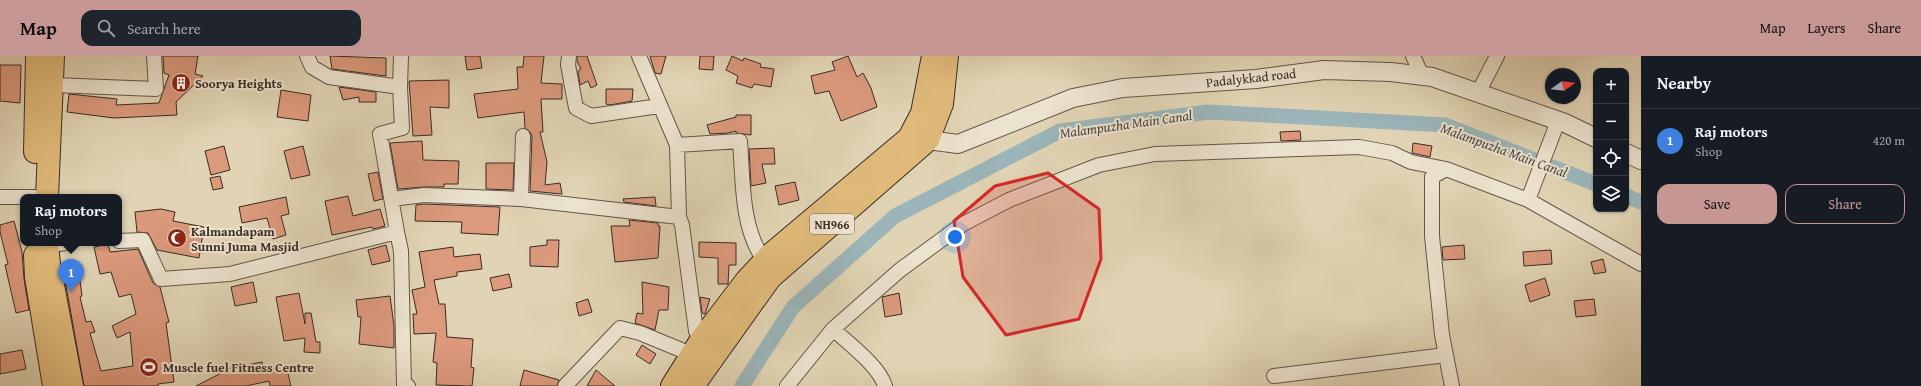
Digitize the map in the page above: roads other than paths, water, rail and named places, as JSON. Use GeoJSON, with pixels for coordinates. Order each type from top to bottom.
{"type":"FeatureCollection","features":[{"type":"Feature","properties":{"kind":"main road"},"geometry":{"type":"LineString","coordinates":[[34,194],[37,56]]}},
{"type":"Feature","properties":{"kind":"main road"},"geometry":{"type":"LineString","coordinates":[[48,194],[53,56]]}},
{"type":"Feature","properties":{"kind":"main road","name":"NH966"},"geometry":{"type":"LineString","coordinates":[[920,136],[922,113],[933,56]]}},
{"type":"Feature","properties":{"kind":"main road","name":"NH966"},"geometry":{"type":"LineString","coordinates":[[693,386],[770,278],[920,136],[942,104],[947,56]]}},
{"type":"Feature","properties":{"kind":"main road","name":"NH966"},"geometry":{"type":"LineString","coordinates":[[672,386],[696,347],[746,281],[764,260],[822,209],[909,138],[920,136]]}},
{"type":"Feature","properties":{"kind":"main road"},"geometry":{"type":"LineString","coordinates":[[48,246],[36,277],[54,386]]}},
{"type":"Feature","properties":{"kind":"main road"},"geometry":{"type":"LineString","coordinates":[[49,246],[49,264],[72,386]]}},
{"type":"Feature","properties":{"kind":"street"},"geometry":{"type":"LineString","coordinates":[[53,85],[156,89],[154,56]]}},
{"type":"Feature","properties":{"kind":"street"},"geometry":{"type":"LineString","coordinates":[[307,56],[312,67],[329,77],[400,87]]}},
{"type":"Feature","properties":{"kind":"street"},"geometry":{"type":"LineString","coordinates":[[401,56],[400,87],[402,128],[380,134],[401,251],[406,386]]}},
{"type":"Feature","properties":{"kind":"street"},"geometry":{"type":"LineString","coordinates":[[568,56],[568,65],[576,108],[591,116],[659,106]]}},
{"type":"Feature","properties":{"kind":"street"},"geometry":{"type":"LineString","coordinates":[[565,386],[620,328],[696,347],[696,331],[682,225],[679,217],[677,145],[659,106],[639,56]]}},
{"type":"Feature","properties":{"kind":"street"},"geometry":{"type":"LineString","coordinates":[[1413,56],[1422,76]]}},
{"type":"Feature","properties":{"kind":"street"},"geometry":{"type":"LineString","coordinates":[[1478,93],[1497,56]]}},
{"type":"Feature","properties":{"kind":"street","name":"Padalykkad road"},"geometry":{"type":"LineString","coordinates":[[920,136],[958,144],[1073,98],[1123,88],[1256,79],[1324,70],[1391,72],[1432,77],[1558,121],[1593,137]]}},
{"type":"Feature","properties":{"kind":"street"},"geometry":{"type":"LineString","coordinates":[[1528,200],[1558,121]]}},
{"type":"Feature","properties":{"kind":"street"},"geometry":{"type":"LineString","coordinates":[[521,199],[523,136]]}},
{"type":"Feature","properties":{"kind":"street"},"geometry":{"type":"LineString","coordinates":[[677,145],[740,141],[744,205],[756,249],[764,260]]}},
{"type":"Feature","properties":{"kind":"street"},"geometry":{"type":"LineString","coordinates":[[788,386],[833,329],[900,270],[964,224],[1010,200],[1098,165],[1155,154],[1359,147],[1392,153],[1411,162],[1446,169],[1528,200],[1641,264]]}},
{"type":"Feature","properties":{"kind":"street"},"geometry":{"type":"LineString","coordinates":[[1629,154],[1641,160]]}},
{"type":"Feature","properties":{"kind":"street"},"geometry":{"type":"LineString","coordinates":[[1446,169],[1432,177],[1432,236],[1442,335],[1452,386]]}},
{"type":"Feature","properties":{"kind":"street"},"geometry":{"type":"LineString","coordinates":[[392,199],[424,194],[521,199],[679,217]]}},
{"type":"Feature","properties":{"kind":"street"},"geometry":{"type":"LineString","coordinates":[[0,198],[20,197]]}},
{"type":"Feature","properties":{"kind":"street"},"geometry":{"type":"LineString","coordinates":[[122,241],[143,240],[161,279],[230,274],[397,232]]}},
{"type":"Feature","properties":{"kind":"street"},"geometry":{"type":"LineString","coordinates":[[833,329],[869,362],[883,379],[885,386]]}},
{"type":"Feature","properties":{"kind":"street"},"geometry":{"type":"LineString","coordinates":[[1274,376],[1446,355]]}},
{"type":"Feature","properties":{"kind":"waterway","name":"Malampuzha Main Canal"},"geometry":{"type":"LineString","coordinates":[[742,386],[793,307],[895,216],[1060,131],[1209,112],[1445,125],[1593,183]]}},
{"type":"Feature","properties":{"kind":"waterway","name":"Malampuzha Main Canal"},"geometry":{"type":"LineString","coordinates":[[1629,197],[1641,202]]}},
{"type":"Feature","properties":{"kind":"place","name":"Soorya Heights"},"geometry":{"type":"Point","coordinates":[181,83]}},
{"type":"Feature","properties":{"kind":"place","name":"Kalmandapam Sunni Juma Masjid"},"geometry":{"type":"Point","coordinates":[177,238]}},
{"type":"Feature","properties":{"kind":"place","name":"Raj motors"},"geometry":{"type":"Point","coordinates":[71,292]}},
{"type":"Feature","properties":{"kind":"place","name":"Muscle fuel Fitness Centre"},"geometry":{"type":"Point","coordinates":[149,367]}}]}
